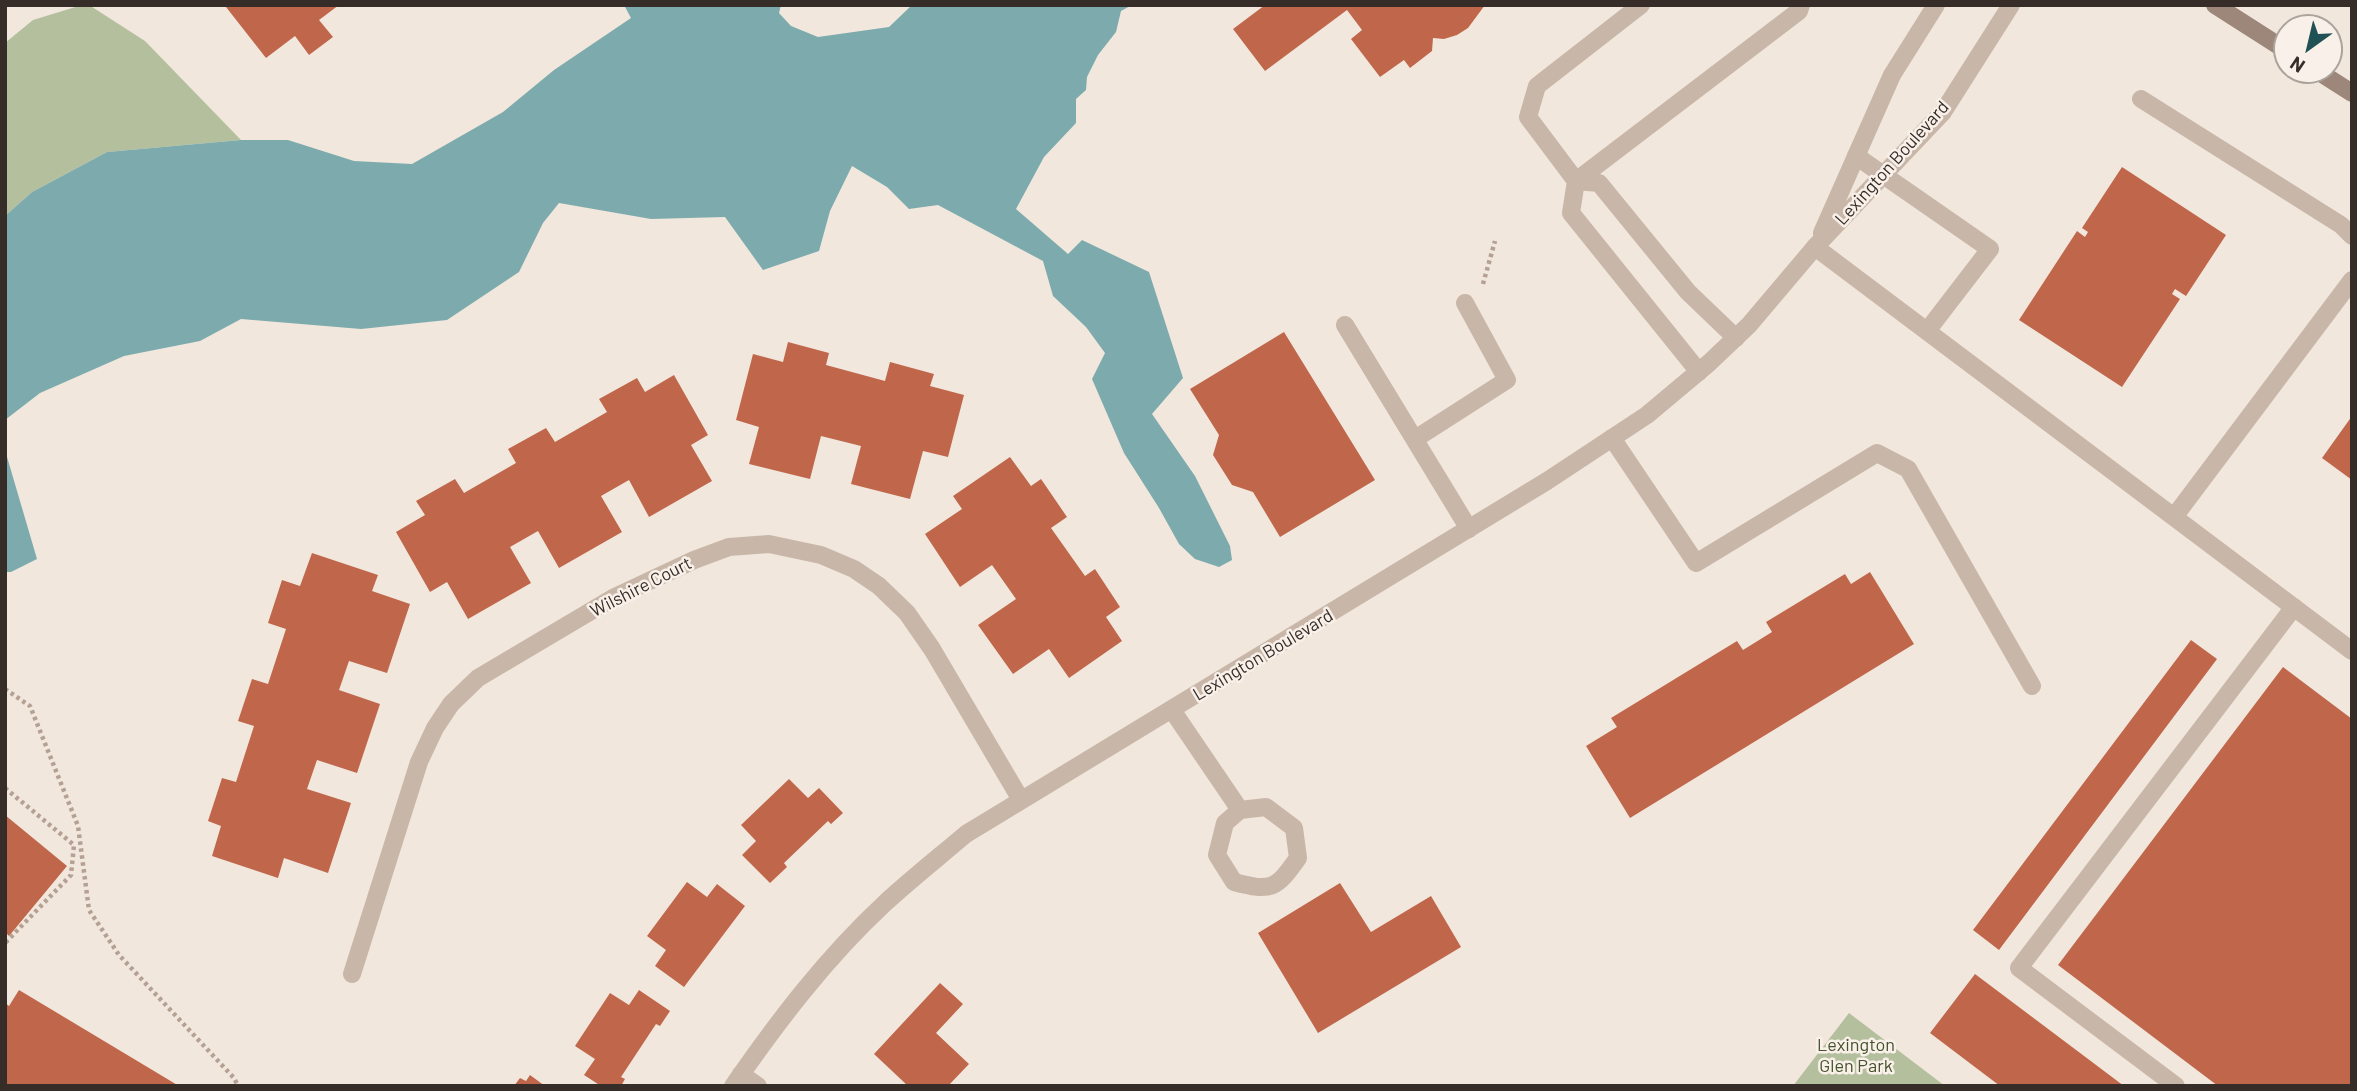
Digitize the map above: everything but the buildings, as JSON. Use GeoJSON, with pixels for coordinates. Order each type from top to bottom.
{"type":"FeatureCollection","features":[{"type":"Feature","properties":{"kind":"main road"},"geometry":{"type":"LineString","coordinates":[[2215,5],[2273,42]]}},
{"type":"Feature","properties":{"kind":"street"},"geometry":{"type":"LineString","coordinates":[[1641,5],[1537,86],[1528,117],[1576,181],[1600,183],[1688,292],[1736,338]]}},
{"type":"Feature","properties":{"kind":"street"},"geometry":{"type":"LineString","coordinates":[[1699,372],[1571,213],[1576,181],[1799,11],[1801,5]]}},
{"type":"Feature","properties":{"kind":"street","name":"Lexington Boulevard"},"geometry":{"type":"LineString","coordinates":[[1815,247],[1892,75],[1936,5]]}},
{"type":"Feature","properties":{"kind":"street","name":"Lexington Boulevard"},"geometry":{"type":"LineString","coordinates":[[737,1080],[786,1011],[812,980],[884,905],[966,834],[1469,529],[1647,415],[1699,372],[1736,338],[1815,247],[1943,112],[2011,5]]}},
{"type":"Feature","properties":{"kind":"street"},"geometry":{"type":"LineString","coordinates":[[2141,99],[2341,225],[2352,236]]}},
{"type":"Feature","properties":{"kind":"street"},"geometry":{"type":"LineString","coordinates":[[1856,156],[1990,249],[1927,331]]}},
{"type":"Feature","properties":{"kind":"street"},"geometry":{"type":"LineString","coordinates":[[1815,247],[2294,607],[2350,646]]}},
{"type":"Feature","properties":{"kind":"street"},"geometry":{"type":"LineString","coordinates":[[2174,517],[2352,280]]}},
{"type":"Feature","properties":{"kind":"street"},"geometry":{"type":"LineString","coordinates":[[1415,439],[1507,380],[1465,303]]}},
{"type":"Feature","properties":{"kind":"street"},"geometry":{"type":"LineString","coordinates":[[1345,324],[1469,529]]}},
{"type":"Feature","properties":{"kind":"street"},"geometry":{"type":"LineString","coordinates":[[1612,438],[1696,563],[1877,453],[1908,469],[2032,685]]}},
{"type":"Feature","properties":{"kind":"street","name":"Wilshire Court"},"geometry":{"type":"LineString","coordinates":[[352,974],[419,762],[435,728],[451,704],[478,678],[613,598],[694,560],[729,547],[769,544],[821,555],[853,569],[879,586],[907,614],[932,649],[1021,800]]}},
{"type":"Feature","properties":{"kind":"street"},"geometry":{"type":"LineString","coordinates":[[2176,1086],[2019,968],[2294,607]]}},
{"type":"Feature","properties":{"kind":"street"},"geometry":{"type":"LineString","coordinates":[[1172,710],[1240,810]]}},
{"type":"Feature","properties":{"kind":"street"},"geometry":{"type":"LineString","coordinates":[[1266,807],[1294,828],[1298,858],[1281,882],[1259,888],[1234,882],[1217,855],[1225,823],[1240,810],[1266,807]]}},
{"type":"Feature","properties":{"kind":"street"},"geometry":{"type":"LineString","coordinates":[[737,1080],[758,1086]]}},
{"type":"Feature","properties":{"kind":"path"},"geometry":{"type":"LineString","coordinates":[[1465,303],[1483,283],[1494,241]]}},
{"type":"Feature","properties":{"kind":"path"},"geometry":{"type":"LineString","coordinates":[[5,689],[30,706],[78,826],[89,910],[119,955],[234,1078],[238,1086]]}},
{"type":"Feature","properties":{"kind":"path"},"geometry":{"type":"LineString","coordinates":[[5,788],[74,845],[71,875],[5,943]]}},
{"type":"Feature","properties":{"kind":"green space"},"geometry":{"type":"Polygon","coordinates":[[[89,5],[145,41],[241,140],[107,152],[32,192],[5,216],[5,43],[33,20],[89,5]]]}},
{"type":"Feature","properties":{"kind":"green space","name":"Lexington Glen Park"},"geometry":{"type":"Polygon","coordinates":[[[1849,1013],[1945,1086],[1793,1086],[1849,1013]]]}},
{"type":"Feature","properties":{"kind":"water"},"geometry":{"type":"Polygon","coordinates":[[[624,5],[781,5],[779,13],[791,26],[818,37],[889,27],[912,5],[1132,5],[1121,11],[1116,32],[1098,55],[1087,77],[1086,90],[1076,99],[1076,123],[1044,157],[1016,209],[1068,254],[1082,240],[1149,272],[1183,378],[1152,414],[1195,476],[1230,546],[1232,560],[1219,567],[1195,559],[1179,544],[1124,453],[1092,379],[1105,353],[1086,327],[1053,296],[1043,261],[938,205],[909,209],[887,187],[852,166],[830,211],[819,251],[763,270],[725,217],[651,219],[559,203],[543,223],[519,272],[447,320],[361,329],[241,319],[200,341],[124,356],[40,393],[5,420],[5,216],[32,192],[107,152],[241,140],[288,140],[354,161],[412,164],[503,112],[554,70],[631,18],[624,5]]]}},
{"type":"Feature","properties":{"kind":"water"},"geometry":{"type":"Polygon","coordinates":[[[5,450],[37,559],[11,572],[5,572],[5,450]]]}}]}
